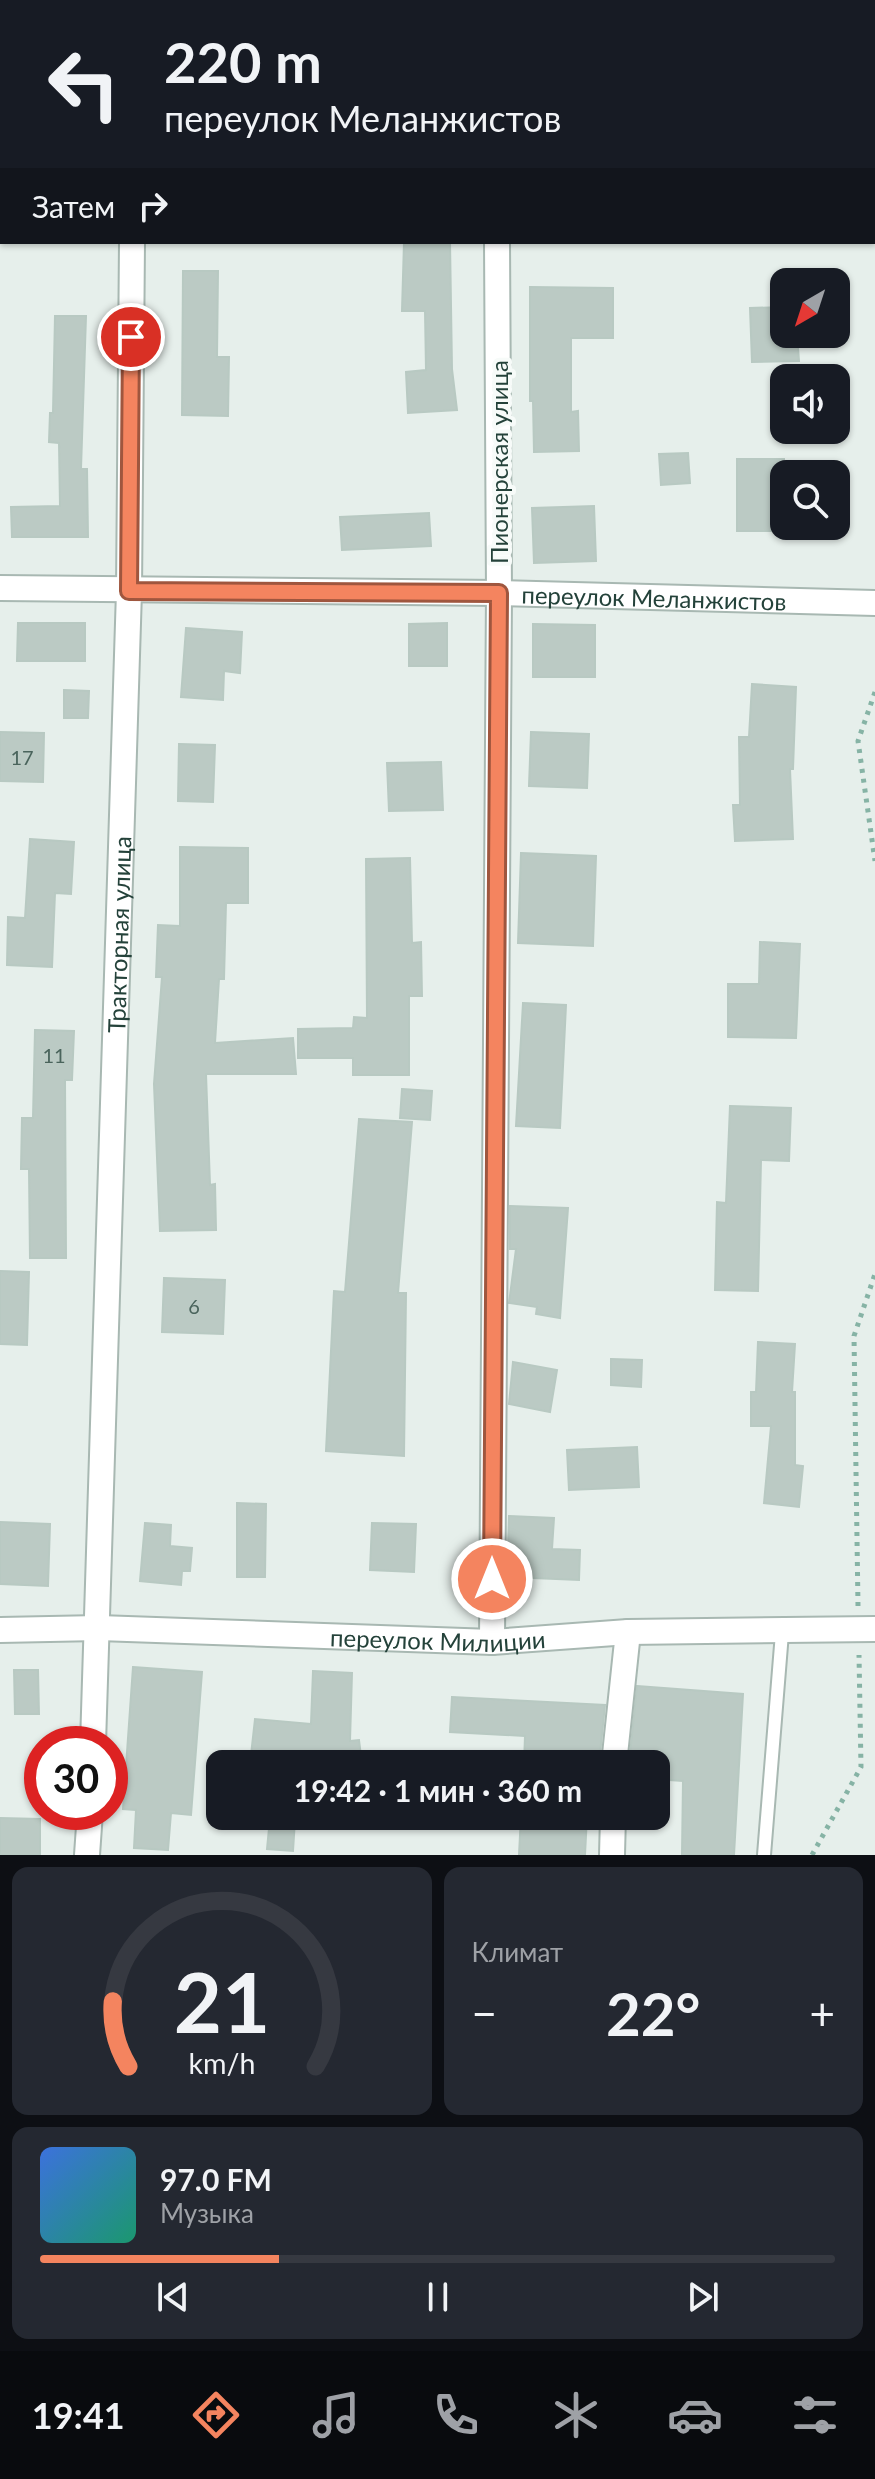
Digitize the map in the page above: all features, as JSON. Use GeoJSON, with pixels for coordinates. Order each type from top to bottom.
{"type":"FeatureCollection","features":[{"type":"Feature","properties":{"kind":"street","name":"Тракторная улица"},"geometry":{"type":"LineString","coordinates":[[94,1726],[129,591],[132,244]]}},
{"type":"Feature","properties":{"kind":"street","name":"Пионерская улица"},"geometry":{"type":"LineString","coordinates":[[492,1642],[499,593],[497,244]]}},
{"type":"Feature","properties":{"kind":"street","name":"переулок Меланжистов"},"geometry":{"type":"LineString","coordinates":[[0,588],[499,593],[875,603]]}},
{"type":"Feature","properties":{"kind":"street","name":"переулок Милиции"},"geometry":{"type":"LineString","coordinates":[[0,1630],[99,1628],[492,1642],[628,1632],[867,1630]]}},
{"type":"Feature","properties":{"kind":"street"},"geometry":{"type":"LineString","coordinates":[[615,1750],[628,1632]]}},
{"type":"Feature","properties":{"kind":"street"},"geometry":{"type":"LineString","coordinates":[[87,1855],[89,1830]]}},
{"type":"Feature","properties":{"kind":"street"},"geometry":{"type":"LineString","coordinates":[[612,1855],[613,1830]]}},
{"type":"Feature","properties":{"kind":"lane"},"geometry":{"type":"LineString","coordinates":[[764,1855],[782,1633]]}},
{"type":"Feature","properties":{"kind":"path"},"geometry":{"type":"LineString","coordinates":[[875,692],[858,741],[875,861]]}},
{"type":"Feature","properties":{"kind":"path"},"geometry":{"type":"LineString","coordinates":[[812,1855],[861,1767],[867,1630],[854,1336],[875,1274]]}},
{"type":"Feature","properties":{"kind":"building"},"geometry":{"type":"Polygon","coordinates":[[[404,244],[450,244],[452,369],[457,410],[408,413],[406,372],[426,370],[425,311],[402,311],[404,244]]]}},
{"type":"Feature","properties":{"kind":"building"},"geometry":{"type":"Polygon","coordinates":[[[183,271],[218,271],[217,357],[229,357],[228,416],[182,415],[183,271]]]}},
{"type":"Feature","properties":{"kind":"building"},"geometry":{"type":"Polygon","coordinates":[[[530,287],[613,288],[613,338],[571,338],[571,412],[578,411],[579,451],[534,452],[533,401],[530,401],[530,287]]]}},
{"type":"Feature","properties":{"kind":"building"},"geometry":{"type":"Polygon","coordinates":[[[770,307],[770,348],[798,348],[799,361],[752,362],[750,308],[770,307]]]}},
{"type":"Feature","properties":{"kind":"building"},"geometry":{"type":"Polygon","coordinates":[[[55,316],[86,316],[81,469],[87,469],[88,537],[12,537],[11,507],[60,506],[59,443],[49,442],[50,413],[53,413],[55,316]]]}},
{"type":"Feature","properties":{"kind":"building"},"geometry":{"type":"Polygon","coordinates":[[[688,453],[690,483],[661,485],[659,454],[688,453]]]}},
{"type":"Feature","properties":{"kind":"building"},"geometry":{"type":"Polygon","coordinates":[[[737,459],[784,459],[770,460],[770,531],[737,531],[737,459]]]}},
{"type":"Feature","properties":{"kind":"building"},"geometry":{"type":"Polygon","coordinates":[[[594,506],[596,561],[534,563],[532,508],[594,506]]]}},
{"type":"Feature","properties":{"kind":"building"},"geometry":{"type":"Polygon","coordinates":[[[429,513],[431,546],[342,550],[340,517],[429,513]]]}},
{"type":"Feature","properties":{"kind":"building"},"geometry":{"type":"Polygon","coordinates":[[[18,623],[85,623],[85,661],[17,661],[18,623]]]}},
{"type":"Feature","properties":{"kind":"building"},"geometry":{"type":"Polygon","coordinates":[[[447,623],[447,666],[409,666],[409,624],[447,623]]]}},
{"type":"Feature","properties":{"kind":"building"},"geometry":{"type":"Polygon","coordinates":[[[533,624],[595,625],[595,677],[533,677],[533,624]]]}},
{"type":"Feature","properties":{"kind":"building"},"geometry":{"type":"Polygon","coordinates":[[[186,628],[242,632],[240,673],[224,671],[223,700],[181,697],[186,628]]]}},
{"type":"Feature","properties":{"kind":"building"},"geometry":{"type":"Polygon","coordinates":[[[752,684],[796,687],[793,769],[790,769],[793,839],[735,841],[733,805],[740,805],[739,737],[749,737],[752,684]]]}},
{"type":"Feature","properties":{"kind":"building"},"geometry":{"type":"Polygon","coordinates":[[[64,690],[89,691],[88,718],[64,718],[64,690]]]}},
{"type":"Feature","properties":{"kind":"building"},"geometry":{"type":"Polygon","coordinates":[[[0,732],[44,733],[43,782],[0,781],[0,732]]]}},
{"type":"Feature","properties":{"kind":"building"},"geometry":{"type":"Polygon","coordinates":[[[531,732],[589,734],[587,788],[529,786],[531,732]]]}},
{"type":"Feature","properties":{"kind":"building"},"geometry":{"type":"Polygon","coordinates":[[[179,744],[215,745],[213,802],[178,801],[179,744]]]}},
{"type":"Feature","properties":{"kind":"building"},"geometry":{"type":"Polygon","coordinates":[[[441,762],[443,810],[389,811],[387,763],[441,762]]]}},
{"type":"Feature","properties":{"kind":"building"},"geometry":{"type":"Polygon","coordinates":[[[30,839],[74,842],[71,894],[55,893],[52,967],[7,965],[8,917],[25,918],[30,839]]]}},
{"type":"Feature","properties":{"kind":"building"},"geometry":{"type":"Polygon","coordinates":[[[180,847],[248,848],[248,903],[226,903],[224,979],[219,979],[215,1043],[293,1038],[296,1074],[206,1074],[210,1185],[215,1184],[216,1230],[160,1231],[154,1084],[162,977],[156,977],[158,925],[180,926],[180,847]]]}},
{"type":"Feature","properties":{"kind":"building"},"geometry":{"type":"Polygon","coordinates":[[[521,853],[596,856],[593,946],[518,943],[521,853]]]}},
{"type":"Feature","properties":{"kind":"building"},"geometry":{"type":"Polygon","coordinates":[[[410,858],[412,943],[421,942],[422,996],[409,996],[409,1075],[353,1075],[353,1058],[298,1058],[298,1029],[353,1028],[354,1017],[367,1018],[366,859],[410,858]]]}},
{"type":"Feature","properties":{"kind":"building"},"geometry":{"type":"Polygon","coordinates":[[[760,942],[800,944],[796,1038],[728,1037],[728,984],[759,984],[760,942]]]}},
{"type":"Feature","properties":{"kind":"building"},"geometry":{"type":"Polygon","coordinates":[[[523,1003],[566,1005],[560,1128],[516,1126],[523,1003]]]}},
{"type":"Feature","properties":{"kind":"building"},"geometry":{"type":"Polygon","coordinates":[[[35,1030],[74,1031],[72,1080],[65,1080],[66,1258],[30,1258],[29,1169],[21,1169],[22,1118],[33,1118],[35,1030]]]}},
{"type":"Feature","properties":{"kind":"building"},"geometry":{"type":"Polygon","coordinates":[[[402,1089],[432,1091],[430,1120],[400,1118],[402,1089]]]}},
{"type":"Feature","properties":{"kind":"building"},"geometry":{"type":"Polygon","coordinates":[[[730,1106],[791,1108],[789,1161],[761,1160],[758,1291],[715,1290],[717,1202],[726,1203],[730,1106]]]}},
{"type":"Feature","properties":{"kind":"building"},"geometry":{"type":"Polygon","coordinates":[[[359,1119],[412,1122],[398,1293],[406,1293],[404,1456],[326,1451],[334,1291],[345,1292],[359,1119]]]}},
{"type":"Feature","properties":{"kind":"building"},"geometry":{"type":"Polygon","coordinates":[[[510,1206],[568,1208],[560,1318],[536,1314],[537,1307],[509,1303],[516,1249],[510,1249],[510,1206]]]}},
{"type":"Feature","properties":{"kind":"building"},"geometry":{"type":"Polygon","coordinates":[[[0,1271],[29,1272],[27,1345],[0,1344],[0,1271]]]}},
{"type":"Feature","properties":{"kind":"building"},"geometry":{"type":"Polygon","coordinates":[[[164,1278],[225,1280],[223,1334],[162,1332],[164,1278]]]}},
{"type":"Feature","properties":{"kind":"building"},"geometry":{"type":"Polygon","coordinates":[[[758,1342],[795,1344],[792,1392],[795,1392],[795,1465],[803,1466],[799,1507],[764,1503],[771,1426],[751,1426],[751,1392],[756,1392],[758,1342]]]}},
{"type":"Feature","properties":{"kind":"building"},"geometry":{"type":"Polygon","coordinates":[[[611,1359],[642,1360],[641,1387],[611,1385],[611,1359]]]}},
{"type":"Feature","properties":{"kind":"building"},"geometry":{"type":"Polygon","coordinates":[[[513,1362],[557,1370],[550,1412],[509,1404],[513,1362]]]}},
{"type":"Feature","properties":{"kind":"building"},"geometry":{"type":"Polygon","coordinates":[[[637,1447],[639,1487],[569,1490],[567,1450],[637,1447]]]}},
{"type":"Feature","properties":{"kind":"building"},"geometry":{"type":"Polygon","coordinates":[[[237,1503],[266,1504],[265,1577],[237,1577],[237,1503]]]}},
{"type":"Feature","properties":{"kind":"building"},"geometry":{"type":"Polygon","coordinates":[[[509,1516],[554,1518],[552,1549],[580,1550],[579,1580],[507,1577],[509,1516]]]}},
{"type":"Feature","properties":{"kind":"building"},"geometry":{"type":"Polygon","coordinates":[[[0,1522],[50,1524],[48,1586],[0,1584],[0,1522]]]}},
{"type":"Feature","properties":{"kind":"building"},"geometry":{"type":"Polygon","coordinates":[[[145,1523],[171,1525],[170,1546],[192,1548],[190,1571],[182,1571],[181,1585],[140,1581],[145,1523]]]}},
{"type":"Feature","properties":{"kind":"building"},"geometry":{"type":"Polygon","coordinates":[[[372,1523],[416,1524],[414,1572],[370,1570],[372,1523]]]}},
{"type":"Feature","properties":{"kind":"building"},"geometry":{"type":"Polygon","coordinates":[[[133,1667],[202,1672],[191,1815],[171,1813],[168,1850],[134,1848],[136,1810],[128,1809],[128,1738],[133,1667]]]}},
{"type":"Feature","properties":{"kind":"building"},"geometry":{"type":"Polygon","coordinates":[[[14,1670],[38,1670],[39,1714],[15,1714],[14,1670]]]}},
{"type":"Feature","properties":{"kind":"building"},"geometry":{"type":"Polygon","coordinates":[[[313,1671],[352,1673],[350,1741],[359,1740],[360,1750],[252,1750],[255,1719],[311,1724],[313,1671]]]}},
{"type":"Feature","properties":{"kind":"building"},"geometry":{"type":"Polygon","coordinates":[[[637,1686],[743,1694],[734,1855],[682,1855],[683,1781],[670,1780],[670,1750],[630,1750],[637,1686]]]}},
{"type":"Feature","properties":{"kind":"building"},"geometry":{"type":"Polygon","coordinates":[[[452,1697],[605,1705],[600,1750],[524,1750],[525,1736],[450,1732],[452,1697]]]}},
{"type":"Feature","properties":{"kind":"building"},"geometry":{"type":"Polygon","coordinates":[[[0,1818],[24,1819],[24,1830],[40,1830],[40,1855],[0,1855],[0,1818]]]}},
{"type":"Feature","properties":{"kind":"building"},"geometry":{"type":"Polygon","coordinates":[[[269,1830],[294,1830],[293,1851],[267,1849],[269,1830]]]}},
{"type":"Feature","properties":{"kind":"building"},"geometry":{"type":"Polygon","coordinates":[[[520,1830],[586,1830],[585,1855],[519,1855],[520,1830]]]}},
{"type":"Feature","properties":{"kind":"route"},"geometry":{"type":"LineString","coordinates":[[131,337],[129,591],[499,593],[492,1579]]}}]}
